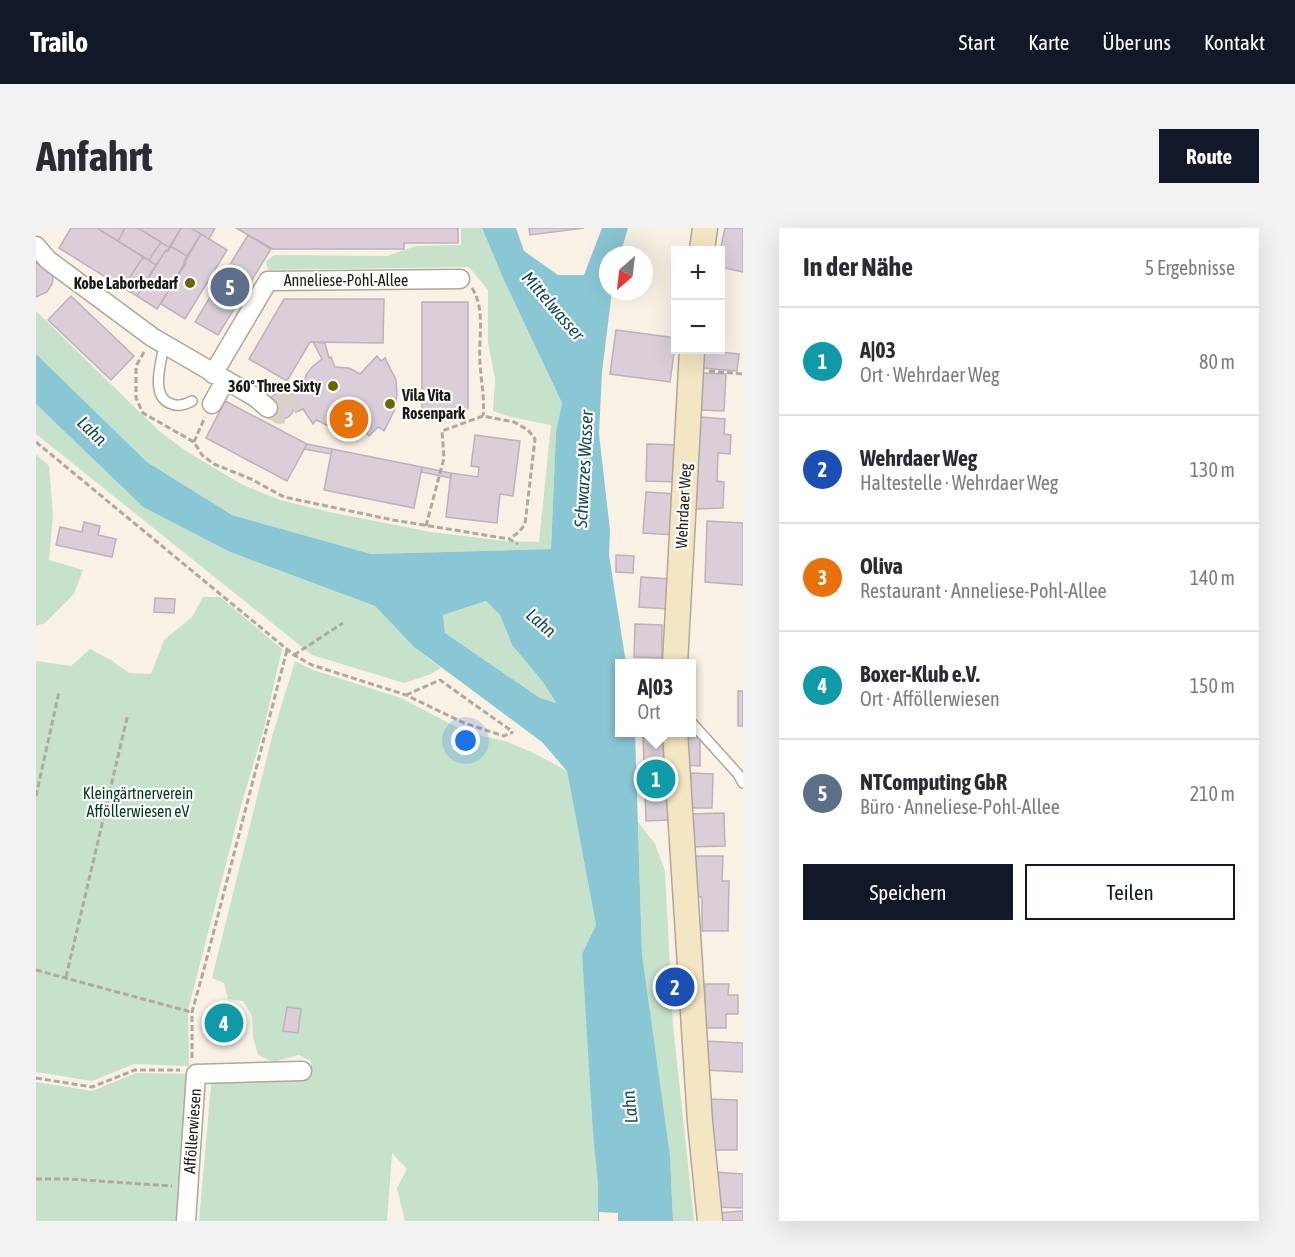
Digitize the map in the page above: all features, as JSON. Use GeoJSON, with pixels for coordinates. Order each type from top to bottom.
{"type":"FeatureCollection","features":[{"type":"Feature","properties":{"kind":"main road"},"geometry":{"type":"LineString","coordinates":[[703,246],[705,228]]}},
{"type":"Feature","properties":{"kind":"main road","name":"Wehrdaer Weg"},"geometry":{"type":"LineString","coordinates":[[675,659],[691,359]]}},
{"type":"Feature","properties":{"kind":"main road"},"geometry":{"type":"LineString","coordinates":[[675,737],[700,1122],[710,1221]]}},
{"type":"Feature","properties":{"kind":"street"},"geometry":{"type":"LineString","coordinates":[[36,246],[48,260],[158,341],[265,401]]}},
{"type":"Feature","properties":{"kind":"street","name":"Anneliese-Pohl-Allee"},"geometry":{"type":"LineString","coordinates":[[212,404],[219,377],[268,281],[460,279]]}},
{"type":"Feature","properties":{"kind":"street","name":"Afföllerwiesen"},"geometry":{"type":"LineString","coordinates":[[186,1221],[195,1072],[302,1071]]}},
{"type":"Feature","properties":{"kind":"lane"},"geometry":{"type":"LineString","coordinates":[[158,341],[160,396],[165,402],[173,405],[182,405],[192,401]]}},
{"type":"Feature","properties":{"kind":"lane"},"geometry":{"type":"LineString","coordinates":[[696,727],[738,774],[743,783]]}},
{"type":"Feature","properties":{"kind":"path"},"geometry":{"type":"LineString","coordinates":[[460,279],[468,282],[479,303],[480,366],[484,390],[483,416]]}},
{"type":"Feature","properties":{"kind":"path"},"geometry":{"type":"LineString","coordinates":[[158,341],[136,366],[136,398],[143,413],[194,442],[202,455],[214,464],[251,479],[284,497],[338,510],[509,539],[518,544]]}},
{"type":"Feature","properties":{"kind":"path"},"geometry":{"type":"LineString","coordinates":[[691,359],[743,374]]}},
{"type":"Feature","properties":{"kind":"path"},"geometry":{"type":"LineString","coordinates":[[194,442],[199,427],[212,404]]}},
{"type":"Feature","properties":{"kind":"path"},"geometry":{"type":"LineString","coordinates":[[426,526],[444,458],[442,431],[483,416],[514,422],[528,430],[535,439],[525,524],[509,539]]}},
{"type":"Feature","properties":{"kind":"path"},"geometry":{"type":"LineString","coordinates":[[36,442],[294,655],[312,665],[406,695],[464,723],[504,736],[513,732],[440,680],[406,695]]}},
{"type":"Feature","properties":{"kind":"path"},"geometry":{"type":"LineString","coordinates":[[294,655],[343,623]]}},
{"type":"Feature","properties":{"kind":"path"},"geometry":{"type":"LineString","coordinates":[[36,1078],[92,1087],[135,1070],[195,1072],[192,1012],[287,650]]}},
{"type":"Feature","properties":{"kind":"path"},"geometry":{"type":"LineString","coordinates":[[36,796],[59,692]]}},
{"type":"Feature","properties":{"kind":"path"},"geometry":{"type":"LineString","coordinates":[[66,977],[128,714]]}},
{"type":"Feature","properties":{"kind":"path"},"geometry":{"type":"LineString","coordinates":[[36,970],[192,1012]]}},
{"type":"Feature","properties":{"kind":"path"},"geometry":{"type":"LineString","coordinates":[[36,1179],[69,1179],[189,1188]]}},
{"type":"Feature","properties":{"kind":"green space"},"geometry":{"type":"Polygon","coordinates":[[[461,228],[482,228],[562,403],[556,432],[551,549],[371,554],[232,515],[147,462],[36,354],[36,311],[158,430],[186,451],[243,485],[280,500],[431,532],[505,541],[539,542],[551,425],[493,411],[495,379],[488,342],[488,290],[469,267],[268,270],[266,262],[274,255],[387,256],[416,246],[461,245],[461,228]]]}},
{"type":"Feature","properties":{"kind":"green space"},"geometry":{"type":"Polygon","coordinates":[[[36,404],[143,507],[230,552],[375,606],[414,647],[441,668],[431,674],[404,683],[312,655],[36,434],[36,404]]]}},
{"type":"Feature","properties":{"kind":"green space"},"geometry":{"type":"Polygon","coordinates":[[[36,454],[49,466],[53,515],[49,560],[83,570],[74,594],[45,623],[36,626],[36,454]]]}},
{"type":"Feature","properties":{"kind":"green space","name":"Kleingärtnerverein Afföllerwiesen eV"},"geometry":{"type":"Polygon","coordinates":[[[203,597],[220,597],[282,649],[264,728],[241,806],[188,1010],[189,1066],[134,1064],[92,1081],[36,1072],[36,661],[71,666],[90,649],[129,673],[151,674],[164,640],[192,617],[203,597]]]}},
{"type":"Feature","properties":{"kind":"green space"},"geometry":{"type":"Polygon","coordinates":[[[486,601],[500,615],[512,645],[543,682],[556,704],[540,698],[445,633],[443,615],[486,601]]]}},
{"type":"Feature","properties":{"kind":"green space"},"geometry":{"type":"Polygon","coordinates":[[[295,661],[313,670],[401,698],[466,732],[505,741],[534,753],[567,771],[596,925],[582,954],[598,1184],[598,1221],[405,1221],[397,1188],[407,1169],[392,1153],[387,1221],[199,1221],[211,1085],[225,1080],[311,1078],[311,1061],[299,1055],[273,1062],[258,1055],[253,1037],[252,1016],[243,1001],[228,999],[224,983],[212,978],[272,737],[295,661]]]}},
{"type":"Feature","properties":{"kind":"green space"},"geometry":{"type":"Polygon","coordinates":[[[638,822],[655,844],[665,871],[673,1025],[694,1221],[673,1221],[670,1155],[642,954],[638,822]]]}},
{"type":"Feature","properties":{"kind":"green space"},"geometry":{"type":"Polygon","coordinates":[[[136,1073],[192,1074],[181,1221],[36,1221],[36,1082],[92,1091],[136,1073]]]}},
{"type":"Feature","properties":{"kind":"water"},"geometry":{"type":"Polygon","coordinates":[[[482,228],[516,228],[524,251],[558,275],[584,275],[602,228],[628,228],[623,246],[599,246],[599,300],[611,300],[602,372],[599,434],[610,530],[609,555],[625,659],[615,659],[615,737],[635,737],[642,954],[670,1155],[673,1221],[598,1221],[598,1184],[582,954],[596,925],[567,771],[542,742],[414,647],[375,606],[230,552],[143,507],[36,404],[36,354],[147,462],[232,515],[371,554],[551,549],[556,432],[562,403],[482,228]],[[486,601],[443,615],[445,633],[540,698],[556,703],[543,682],[512,645],[500,615],[486,601]]]}},
{"type":"Feature","properties":{"kind":"pier"},"geometry":{"type":"Polygon","coordinates":[[[599,1212],[618,1213],[618,1221],[599,1221],[599,1212]]]}},
{"type":"Feature","properties":{"kind":"building"},"geometry":{"type":"Polygon","coordinates":[[[71,228],[97,228],[143,257],[123,288],[59,248],[71,228]]]}},
{"type":"Feature","properties":{"kind":"building"},"geometry":{"type":"Polygon","coordinates":[[[97,228],[125,228],[118,241],[97,228]]]}},
{"type":"Feature","properties":{"kind":"building"},"geometry":{"type":"Polygon","coordinates":[[[125,228],[138,228],[161,242],[149,260],[118,241],[125,228]]]}},
{"type":"Feature","properties":{"kind":"building"},"geometry":{"type":"Polygon","coordinates":[[[138,228],[181,228],[170,248],[138,228]]]}},
{"type":"Feature","properties":{"kind":"building"},"geometry":{"type":"Polygon","coordinates":[[[181,228],[191,228],[201,234],[187,256],[170,246],[181,228]]]}},
{"type":"Feature","properties":{"kind":"building"},"geometry":{"type":"Polygon","coordinates":[[[191,228],[215,228],[209,239],[191,228]]]}},
{"type":"Feature","properties":{"kind":"building"},"geometry":{"type":"Polygon","coordinates":[[[236,228],[458,228],[458,243],[404,243],[404,249],[273,249],[236,228]]]}},
{"type":"Feature","properties":{"kind":"building"},"geometry":{"type":"Polygon","coordinates":[[[529,228],[584,228],[530,235],[529,228]]]}},
{"type":"Feature","properties":{"kind":"building"},"geometry":{"type":"Polygon","coordinates":[[[725,228],[743,228],[743,272],[725,268],[725,246],[721,246],[725,228]]]}},
{"type":"Feature","properties":{"kind":"building","name":"Kobe Laborbedarf"},"geometry":{"type":"Polygon","coordinates":[[[201,234],[227,250],[185,319],[161,304],[201,234]]]}},
{"type":"Feature","properties":{"kind":"building"},"geometry":{"type":"Polygon","coordinates":[[[248,235],[271,249],[218,335],[195,322],[248,235]]]}},
{"type":"Feature","properties":{"kind":"building"},"geometry":{"type":"Polygon","coordinates":[[[161,242],[170,248],[166,250],[156,265],[149,260],[161,242]]]}},
{"type":"Feature","properties":{"kind":"building"},"geometry":{"type":"Polygon","coordinates":[[[170,246],[187,256],[184,262],[186,263],[157,309],[137,296],[170,246]]]}},
{"type":"Feature","properties":{"kind":"building"},"geometry":{"type":"Polygon","coordinates":[[[143,257],[156,265],[137,296],[123,288],[143,257]]]}},
{"type":"Feature","properties":{"kind":"building"},"geometry":{"type":"Polygon","coordinates":[[[36,261],[51,271],[53,278],[47,292],[36,297],[36,261]]]}},
{"type":"Feature","properties":{"kind":"building"},"geometry":{"type":"Polygon","coordinates":[[[71,296],[134,356],[111,380],[48,320],[71,296]]]}},
{"type":"Feature","properties":{"kind":"building"},"geometry":{"type":"Polygon","coordinates":[[[284,299],[384,299],[383,343],[310,342],[287,381],[249,359],[284,299]]]}},
{"type":"Feature","properties":{"kind":"building"},"geometry":{"type":"Polygon","coordinates":[[[422,302],[468,302],[468,409],[422,409],[422,302]]]}},
{"type":"Feature","properties":{"kind":"building"},"geometry":{"type":"Polygon","coordinates":[[[616,330],[671,337],[671,354],[674,354],[670,382],[610,374],[616,330]]]}},
{"type":"Feature","properties":{"kind":"building"},"geometry":{"type":"Polygon","coordinates":[[[313,342],[325,343],[329,358],[331,357],[335,367],[349,368],[360,374],[377,356],[381,361],[385,358],[396,380],[397,394],[395,409],[384,431],[378,427],[369,436],[364,430],[349,437],[346,429],[331,427],[316,420],[313,424],[303,409],[296,412],[290,394],[301,393],[306,375],[322,359],[313,342]]]}},
{"type":"Feature","properties":{"kind":"building"},"geometry":{"type":"Polygon","coordinates":[[[703,354],[739,354],[737,371],[702,368],[703,354]]]}},
{"type":"Feature","properties":{"kind":"building"},"geometry":{"type":"Polygon","coordinates":[[[701,373],[726,374],[724,411],[700,410],[701,373]]]}},
{"type":"Feature","properties":{"kind":"building"},"geometry":{"type":"Polygon","coordinates":[[[281,393],[290,397],[294,406],[290,415],[281,419],[272,415],[268,406],[272,397],[281,393]]]}},
{"type":"Feature","properties":{"kind":"building"},"geometry":{"type":"Polygon","coordinates":[[[225,401],[307,444],[287,481],[206,438],[225,401]]]}},
{"type":"Feature","properties":{"kind":"building"},"geometry":{"type":"Polygon","coordinates":[[[700,417],[725,419],[724,434],[731,435],[730,454],[718,453],[717,481],[724,482],[723,508],[696,509],[700,417]]]}},
{"type":"Feature","properties":{"kind":"building"},"geometry":{"type":"Polygon","coordinates":[[[475,435],[520,441],[513,496],[500,494],[497,523],[446,517],[451,473],[478,477],[479,467],[471,466],[475,435]]]}},
{"type":"Feature","properties":{"kind":"building"},"geometry":{"type":"Polygon","coordinates":[[[307,444],[332,449],[331,454],[304,449],[307,444]]]}},
{"type":"Feature","properties":{"kind":"building"},"geometry":{"type":"Polygon","coordinates":[[[647,444],[679,445],[677,482],[646,481],[647,444]]]}},
{"type":"Feature","properties":{"kind":"building"},"geometry":{"type":"Polygon","coordinates":[[[332,449],[422,467],[414,508],[324,490],[332,449]]]}},
{"type":"Feature","properties":{"kind":"building"},"geometry":{"type":"Polygon","coordinates":[[[422,467],[451,473],[451,478],[421,472],[422,467]]]}},
{"type":"Feature","properties":{"kind":"building"},"geometry":{"type":"Polygon","coordinates":[[[646,492],[676,494],[674,535],[643,533],[646,492]]]}},
{"type":"Feature","properties":{"kind":"building"},"geometry":{"type":"Polygon","coordinates":[[[707,521],[743,523],[743,585],[705,582],[707,521]]]}},
{"type":"Feature","properties":{"kind":"building"},"geometry":{"type":"Polygon","coordinates":[[[84,522],[100,526],[98,535],[116,539],[112,557],[56,545],[60,527],[82,532],[84,522]]]}},
{"type":"Feature","properties":{"kind":"building"},"geometry":{"type":"Polygon","coordinates":[[[616,555],[634,556],[633,573],[616,572],[616,555]]]}},
{"type":"Feature","properties":{"kind":"building"},"geometry":{"type":"Polygon","coordinates":[[[641,577],[671,579],[669,609],[639,607],[641,577]]]}},
{"type":"Feature","properties":{"kind":"building"},"geometry":{"type":"Polygon","coordinates":[[[155,598],[175,599],[174,613],[154,612],[155,598]]]}},
{"type":"Feature","properties":{"kind":"building"},"geometry":{"type":"Polygon","coordinates":[[[635,624],[662,625],[662,658],[634,657],[635,624]]]}},
{"type":"Feature","properties":{"kind":"building"},"geometry":{"type":"Polygon","coordinates":[[[738,691],[743,691],[743,726],[738,726],[738,691]]]}},
{"type":"Feature","properties":{"kind":"building"},"geometry":{"type":"Polygon","coordinates":[[[643,737],[667,737],[670,820],[646,821],[643,737]]]}},
{"type":"Feature","properties":{"kind":"building"},"geometry":{"type":"Polygon","coordinates":[[[684,738],[700,738],[700,766],[684,765],[684,738]]]}},
{"type":"Feature","properties":{"kind":"building"},"geometry":{"type":"Polygon","coordinates":[[[691,773],[713,774],[712,808],[689,808],[691,773]]]}},
{"type":"Feature","properties":{"kind":"building"},"geometry":{"type":"Polygon","coordinates":[[[724,813],[725,846],[690,847],[689,814],[724,813]]]}},
{"type":"Feature","properties":{"kind":"building"},"geometry":{"type":"Polygon","coordinates":[[[691,856],[723,856],[722,881],[729,881],[728,931],[702,931],[702,897],[691,897],[691,856]]]}},
{"type":"Feature","properties":{"kind":"building"},"geometry":{"type":"Polygon","coordinates":[[[705,984],[729,984],[728,995],[738,995],[738,1014],[726,1014],[726,1028],[704,1028],[705,984]]]}},
{"type":"Feature","properties":{"kind":"building"},"geometry":{"type":"Polygon","coordinates":[[[287,1007],[301,1009],[298,1033],[283,1031],[287,1007]]]}},
{"type":"Feature","properties":{"kind":"building"},"geometry":{"type":"Polygon","coordinates":[[[216,1011],[236,1015],[231,1036],[212,1032],[216,1011]]]}},
{"type":"Feature","properties":{"kind":"building"},"geometry":{"type":"Polygon","coordinates":[[[704,1041],[743,1043],[743,1072],[703,1070],[704,1041]]]}},
{"type":"Feature","properties":{"kind":"building"},"geometry":{"type":"Polygon","coordinates":[[[708,1099],[737,1100],[737,1150],[708,1150],[708,1099]]]}},
{"type":"Feature","properties":{"kind":"building"},"geometry":{"type":"Polygon","coordinates":[[[714,1172],[743,1174],[743,1208],[713,1207],[714,1172]]]}},
{"type":"Feature","properties":{"kind":"building"},"geometry":{"type":"Polygon","coordinates":[[[743,1211],[743,1221],[718,1221],[717,1213],[743,1211]]]}},
{"type":"Feature","properties":{"kind":"tunnel"},"geometry":{"type":"LineString","coordinates":[[268,408],[279,415],[286,414],[290,406],[285,399],[271,397]]}},
{"type":"Feature","properties":{"kind":"place","name":"Kobe Laborbedarf"},"geometry":{"type":"Point","coordinates":[190,283]}},
{"type":"Feature","properties":{"kind":"place","name":"NTComputing GbR"},"geometry":{"type":"Point","coordinates":[230,287]}},
{"type":"Feature","properties":{"kind":"place","name":"360° Three Sixty"},"geometry":{"type":"Point","coordinates":[333,386]}},
{"type":"Feature","properties":{"kind":"place","name":"Vila Vita Rosenpark"},"geometry":{"type":"Point","coordinates":[390,404]}},
{"type":"Feature","properties":{"kind":"place","name":"Oliva"},"geometry":{"type":"Point","coordinates":[349,419]}},
{"type":"Feature","properties":{"kind":"place","name":"A|03"},"geometry":{"type":"Point","coordinates":[656,779]}},
{"type":"Feature","properties":{"kind":"place","name":"Wehrdaer Weg"},"geometry":{"type":"Point","coordinates":[675,987]}},
{"type":"Feature","properties":{"kind":"place","name":"Boxer-Klub e.V."},"geometry":{"type":"Point","coordinates":[224,1023]}},
{"type":"Feature","properties":{"kind":"water label","name":"Mittelwasser"},"geometry":{"type":"Point","coordinates":[553,306]}},
{"type":"Feature","properties":{"kind":"water label","name":"Lahn"},"geometry":{"type":"Point","coordinates":[92,431]}},
{"type":"Feature","properties":{"kind":"water label","name":"Schwarzes Wasser"},"geometry":{"type":"Point","coordinates":[584,469]}},
{"type":"Feature","properties":{"kind":"water label","name":"Lahn"},"geometry":{"type":"Point","coordinates":[541,623]}},
{"type":"Feature","properties":{"kind":"water label","name":"Lahn"},"geometry":{"type":"Point","coordinates":[630,1107]}}]}
